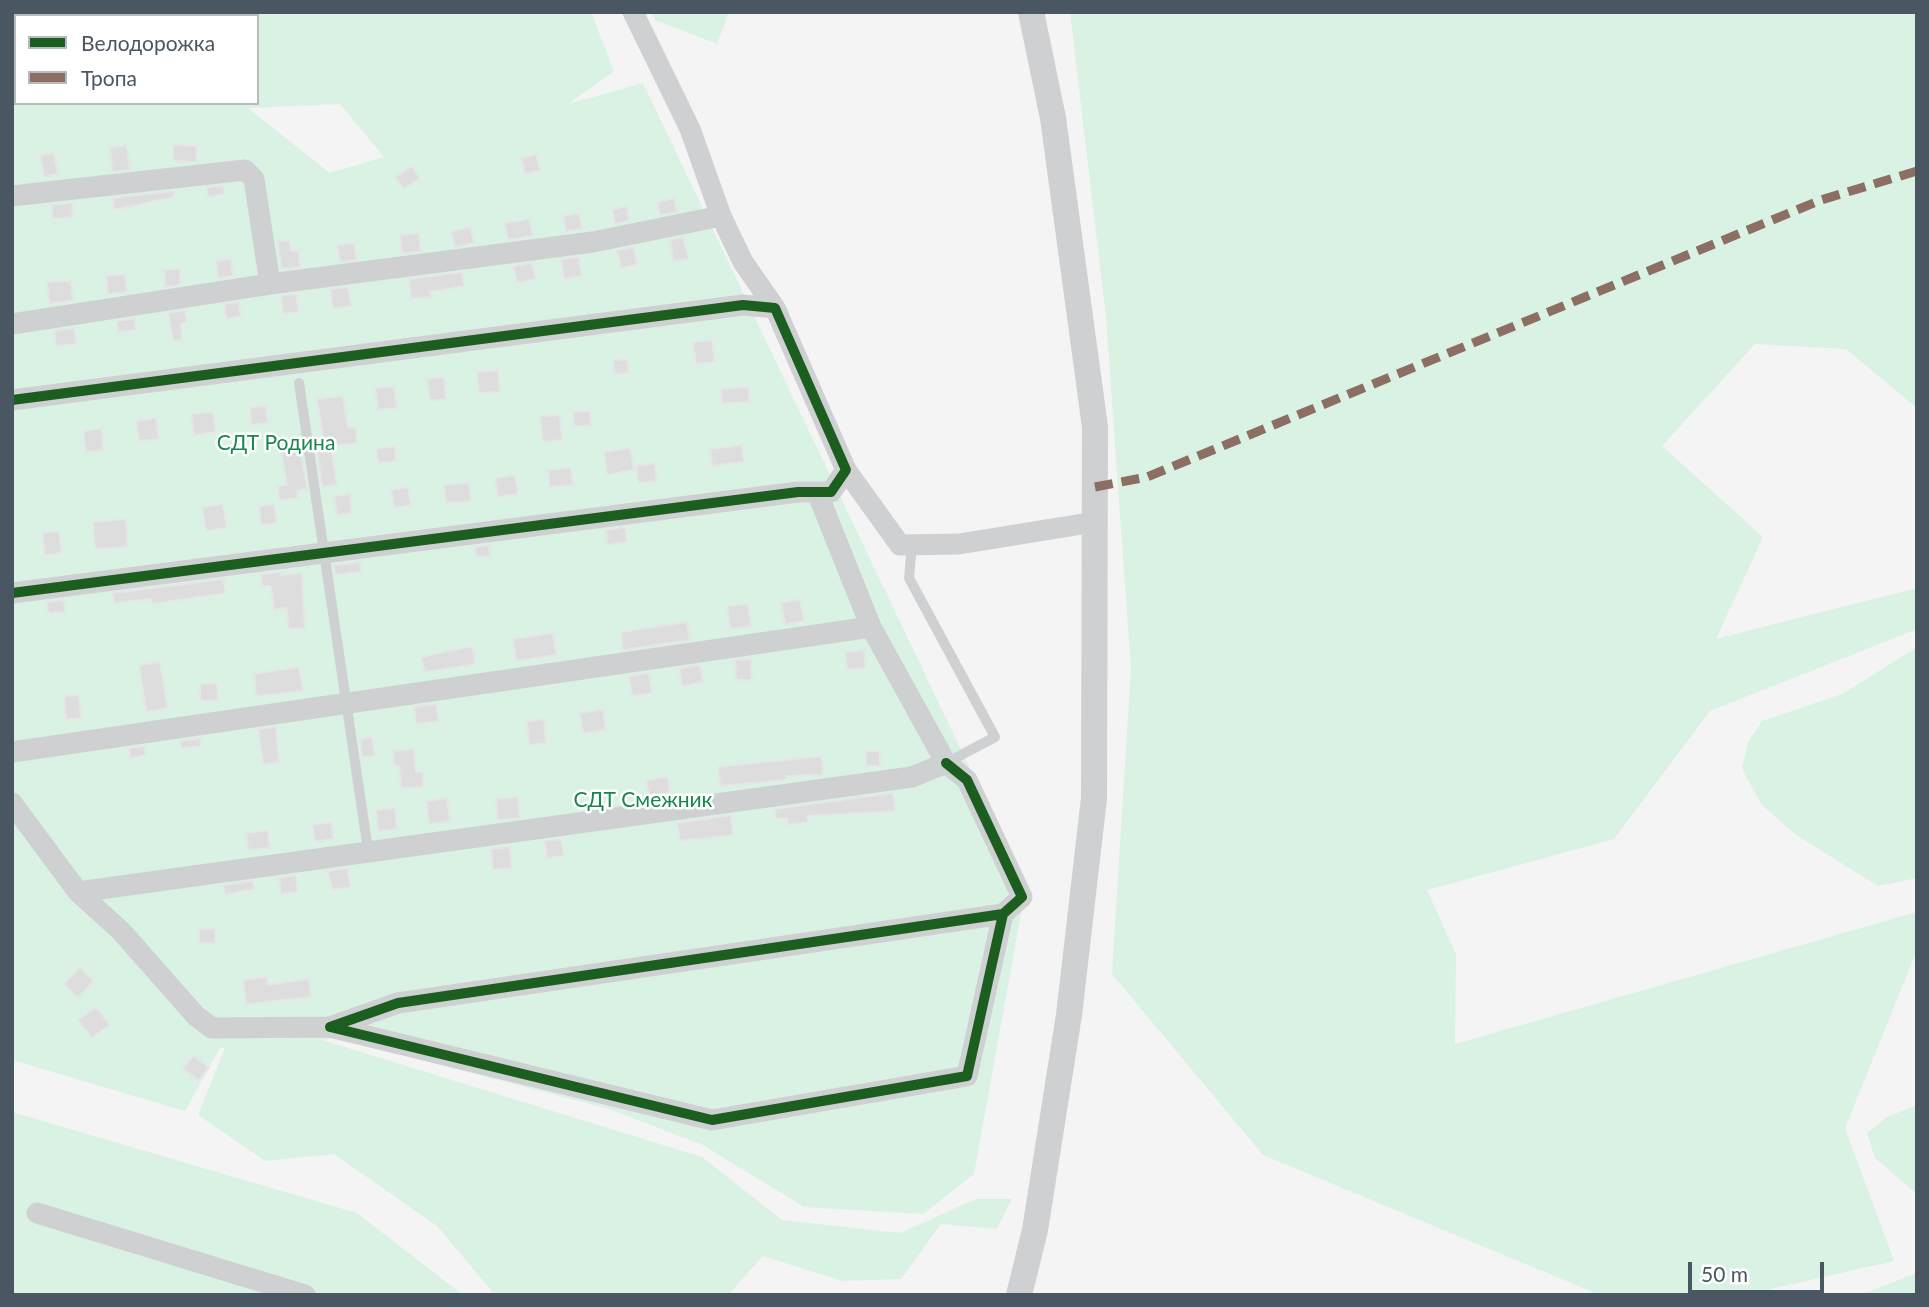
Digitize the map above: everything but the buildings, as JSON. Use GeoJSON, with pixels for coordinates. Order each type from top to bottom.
{"type":"FeatureCollection","features":[{"type":"Feature","properties":{"kind":"street"},"geometry":{"type":"LineString","coordinates":[[633,12],[690,130],[721,216],[743,262],[775,308],[846,470],[900,545],[959,544],[1095,522]]}},
{"type":"Feature","properties":{"kind":"street"},"geometry":{"type":"LineString","coordinates":[[1019,1295],[1035,1230],[1069,1015],[1094,798],[1095,427],[1053,118],[1031,12]]}},
{"type":"Feature","properties":{"kind":"street"},"geometry":{"type":"LineString","coordinates":[[12,195],[245,170],[254,179],[270,284]]}},
{"type":"Feature","properties":{"kind":"street"},"geometry":{"type":"LineString","coordinates":[[12,324],[270,284],[593,242],[721,216]]}},
{"type":"Feature","properties":{"kind":"street"},"geometry":{"type":"LineString","coordinates":[[12,400],[743,305],[775,308]]}},
{"type":"Feature","properties":{"kind":"street"},"geometry":{"type":"LineString","coordinates":[[12,593],[798,492],[831,492],[846,470]]}},
{"type":"Feature","properties":{"kind":"street"},"geometry":{"type":"LineString","coordinates":[[330,1027],[398,1003],[1003,914],[1022,897],[967,780],[946,763],[871,627],[817,492]]}},
{"type":"Feature","properties":{"kind":"street"},"geometry":{"type":"LineString","coordinates":[[12,752],[871,627]]}},
{"type":"Feature","properties":{"kind":"street"},"geometry":{"type":"LineString","coordinates":[[78,892],[912,777],[946,763]]}},
{"type":"Feature","properties":{"kind":"street"},"geometry":{"type":"LineString","coordinates":[[12,803],[78,892],[121,931],[196,1016],[212,1028],[330,1027],[712,1120],[967,1076],[1003,914]]}},
{"type":"Feature","properties":{"kind":"street"},"geometry":{"type":"LineString","coordinates":[[37,1213],[305,1295]]}},
{"type":"Feature","properties":{"kind":"lane"},"geometry":{"type":"LineString","coordinates":[[299,383],[368,850]]}},
{"type":"Feature","properties":{"kind":"lane"},"geometry":{"type":"LineString","coordinates":[[912,545],[909,578],[995,737],[946,763]]}},
{"type":"Feature","properties":{"kind":"green space"},"geometry":{"type":"Polygon","coordinates":[[[160,12],[591,12],[614,71],[568,104],[643,83],[1026,886],[974,1174],[923,1214],[804,1207],[703,1145],[609,1109],[337,1038],[322,1040],[702,1157],[782,1220],[900,1233],[976,1199],[1012,1199],[997,1229],[941,1224],[901,1279],[842,1281],[763,1256],[728,1295],[495,1295],[437,1226],[334,1154],[265,1161],[198,1115],[225,1048],[220,1048],[185,1111],[12,1060],[12,66],[14,105],[259,105],[259,14],[160,12]],[[340,104],[248,108],[330,173],[384,157],[340,104]]]}},
{"type":"Feature","properties":{"kind":"green space"},"geometry":{"type":"Polygon","coordinates":[[[651,12],[729,12],[717,44],[655,20],[651,12]]]}},
{"type":"Feature","properties":{"kind":"green space"},"geometry":{"type":"Polygon","coordinates":[[[1070,12],[1917,12],[1917,408],[1846,349],[1755,344],[1662,446],[1763,537],[1716,639],[1917,588],[1917,629],[1710,711],[1614,839],[1427,890],[1456,954],[1455,1044],[1917,912],[1917,950],[1845,1128],[1894,1261],[1744,1295],[1600,1295],[1263,1155],[1112,974],[1131,669],[1106,317],[1070,12]]]}},
{"type":"Feature","properties":{"kind":"green space"},"geometry":{"type":"Polygon","coordinates":[[[1917,647],[1917,878],[1878,886],[1795,834],[1762,805],[1742,769],[1748,742],[1762,721],[1842,694],[1917,647]]]}},
{"type":"Feature","properties":{"kind":"green space"},"geometry":{"type":"Polygon","coordinates":[[[1917,1105],[1917,1194],[1875,1158],[1867,1133],[1887,1117],[1917,1105]]]}},
{"type":"Feature","properties":{"kind":"green space"},"geometry":{"type":"Polygon","coordinates":[[[12,1112],[357,1213],[463,1295],[12,1295],[12,1112]]]}},
{"type":"Feature","properties":{"kind":"green space"},"geometry":{"type":"Polygon","coordinates":[[[1917,1270],[1917,1295],[1860,1295],[1914,1274],[1917,1270]]]}},
{"type":"Feature","properties":{"kind":"marked path"},"geometry":{"type":"LineString","coordinates":[[1095,487],[1147,477],[1821,200],[1917,171]]}},
{"type":"Feature","properties":{"kind":"cycle path"},"geometry":{"type":"LineString","coordinates":[[12,400],[743,305],[775,308],[846,470],[831,492],[798,492],[12,593]]}},
{"type":"Feature","properties":{"kind":"cycle path"},"geometry":{"type":"LineString","coordinates":[[946,763],[967,780],[1022,897],[1003,914],[398,1003],[330,1027],[712,1120],[967,1076],[1003,914]]}},
{"type":"Feature","properties":{"kind":"park label","name":"СДТ Родина"},"geometry":{"type":"Point","coordinates":[276,443]}},
{"type":"Feature","properties":{"kind":"park label","name":"СДТ Смежник"},"geometry":{"type":"Point","coordinates":[643,800]}}]}
